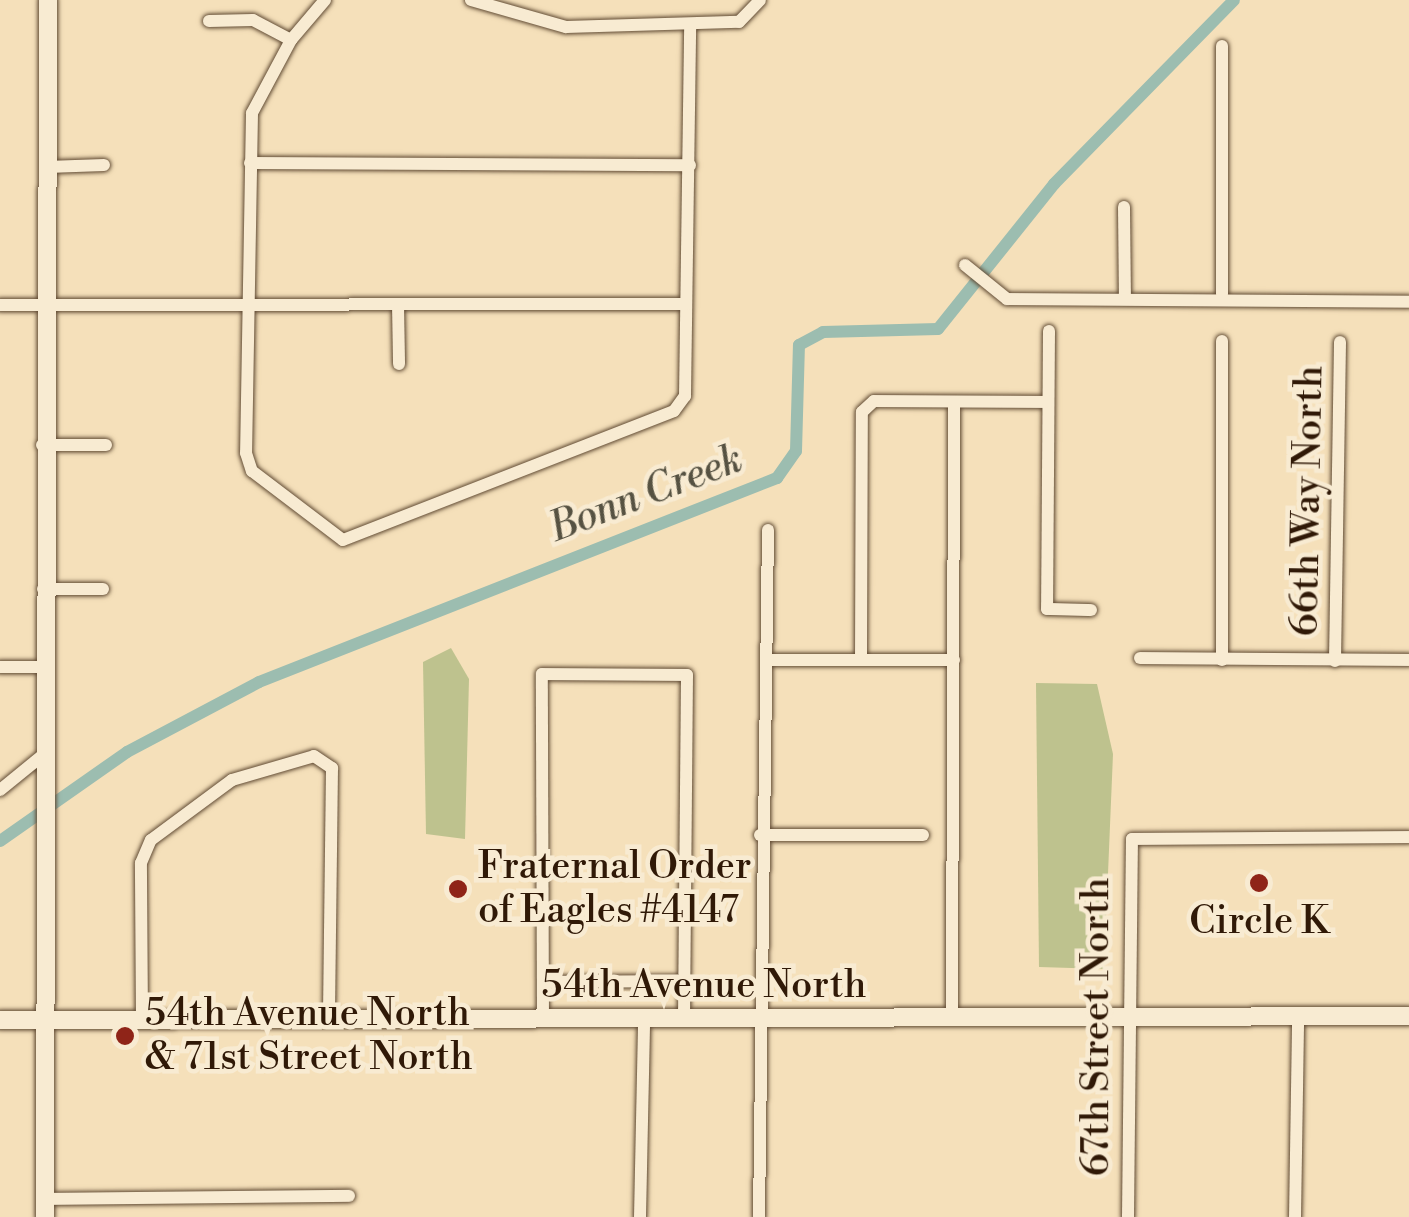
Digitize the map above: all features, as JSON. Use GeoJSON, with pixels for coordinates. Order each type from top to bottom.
{"type":"FeatureCollection","features":[{"type":"Feature","properties":{"kind":"main road"},"geometry":{"type":"LineString","coordinates":[[45,1208],[42,445],[48,0]]}},
{"type":"Feature","properties":{"kind":"main road","name":"54th Avenue North"},"geometry":{"type":"LineString","coordinates":[[0,1020],[1409,1016]]}},
{"type":"Feature","properties":{"kind":"street"},"geometry":{"type":"LineString","coordinates":[[326,0],[290,40],[258,92],[250,163],[245,304],[252,472],[343,540],[674,412],[685,396],[690,26]]}},
{"type":"Feature","properties":{"kind":"street"},"geometry":{"type":"LineString","coordinates":[[471,0],[535,24],[690,26],[739,22],[760,0]]}},
{"type":"Feature","properties":{"kind":"street"},"geometry":{"type":"LineString","coordinates":[[210,20],[253,20],[290,40]]}},
{"type":"Feature","properties":{"kind":"street"},"geometry":{"type":"LineString","coordinates":[[1222,46],[1222,294]]}},
{"type":"Feature","properties":{"kind":"street"},"geometry":{"type":"LineString","coordinates":[[250,163],[690,165]]}},
{"type":"Feature","properties":{"kind":"street"},"geometry":{"type":"LineString","coordinates":[[47,167],[104,165]]}},
{"type":"Feature","properties":{"kind":"street"},"geometry":{"type":"LineString","coordinates":[[1124,207],[1125,298]]}},
{"type":"Feature","properties":{"kind":"street"},"geometry":{"type":"LineString","coordinates":[[969,268],[997,292],[1125,298],[1222,294],[1409,302]]}},
{"type":"Feature","properties":{"kind":"street"},"geometry":{"type":"LineString","coordinates":[[0,304],[686,304]]}},
{"type":"Feature","properties":{"kind":"street"},"geometry":{"type":"LineString","coordinates":[[398,304],[398,364]]}},
{"type":"Feature","properties":{"kind":"street"},"geometry":{"type":"LineString","coordinates":[[1049,331],[1048,610],[1091,610]]}},
{"type":"Feature","properties":{"kind":"street"},"geometry":{"type":"LineString","coordinates":[[1222,342],[1222,660]]}},
{"type":"Feature","properties":{"kind":"street","name":"66th Way North"},"geometry":{"type":"LineString","coordinates":[[1335,661],[1340,342]]}},
{"type":"Feature","properties":{"kind":"street"},"geometry":{"type":"LineString","coordinates":[[861,659],[862,412],[874,401],[1048,402]]}},
{"type":"Feature","properties":{"kind":"street"},"geometry":{"type":"LineString","coordinates":[[952,1018],[954,402]]}},
{"type":"Feature","properties":{"kind":"street"},"geometry":{"type":"LineString","coordinates":[[42,445],[106,444]]}},
{"type":"Feature","properties":{"kind":"street"},"geometry":{"type":"LineString","coordinates":[[759,1217],[760,835],[770,660],[768,530]]}},
{"type":"Feature","properties":{"kind":"street"},"geometry":{"type":"LineString","coordinates":[[43,589],[104,588]]}},
{"type":"Feature","properties":{"kind":"street"},"geometry":{"type":"LineString","coordinates":[[1140,658],[1409,660]]}},
{"type":"Feature","properties":{"kind":"street"},"geometry":{"type":"LineString","coordinates":[[770,660],[954,660]]}},
{"type":"Feature","properties":{"kind":"street"},"geometry":{"type":"LineString","coordinates":[[0,667],[43,667]]}},
{"type":"Feature","properties":{"kind":"street"},"geometry":{"type":"LineString","coordinates":[[542,1019],[542,674],[688,675],[684,1020]]}},
{"type":"Feature","properties":{"kind":"street"},"geometry":{"type":"LineString","coordinates":[[0,790],[43,754]]}},
{"type":"Feature","properties":{"kind":"street"},"geometry":{"type":"LineString","coordinates":[[142,1020],[142,863],[151,840],[232,780],[314,756],[332,768],[329,1018]]}},
{"type":"Feature","properties":{"kind":"street"},"geometry":{"type":"LineString","coordinates":[[760,835],[923,834]]}},
{"type":"Feature","properties":{"kind":"street","name":"67th Street North"},"geometry":{"type":"LineString","coordinates":[[1128,1217],[1126,1014],[1132,839],[1409,837]]}},
{"type":"Feature","properties":{"kind":"street"},"geometry":{"type":"LineString","coordinates":[[543,982],[684,981]]}},
{"type":"Feature","properties":{"kind":"street"},"geometry":{"type":"LineString","coordinates":[[1295,1217],[1298,1015]]}},
{"type":"Feature","properties":{"kind":"street"},"geometry":{"type":"LineString","coordinates":[[640,1217],[644,1020]]}},
{"type":"Feature","properties":{"kind":"street"},"geometry":{"type":"LineString","coordinates":[[45,1208],[349,1196]]}},
{"type":"Feature","properties":{"kind":"green space"},"geometry":{"type":"Polygon","coordinates":[[[451,648],[469,679],[465,839],[426,834],[423,662],[451,648]]]}},
{"type":"Feature","properties":{"kind":"green space"},"geometry":{"type":"Polygon","coordinates":[[[1036,683],[1097,684],[1113,754],[1104,969],[1039,967],[1036,683]]]}},
{"type":"Feature","properties":{"kind":"waterway","name":"Bonn Creek"},"geometry":{"type":"LineString","coordinates":[[0,841],[127,752],[259,682],[777,478],[796,451],[799,345],[823,332],[938,329],[1054,184],[1234,0]]}},
{"type":"Feature","properties":{"kind":"place","name":"Circle K"},"geometry":{"type":"Point","coordinates":[1259,883]}},
{"type":"Feature","properties":{"kind":"place","name":"Fraternal Order of Eagles #4147"},"geometry":{"type":"Point","coordinates":[458,889]}},
{"type":"Feature","properties":{"kind":"place","name":"54th Avenue North & 71st Street North"},"geometry":{"type":"Point","coordinates":[125,1036]}}]}
